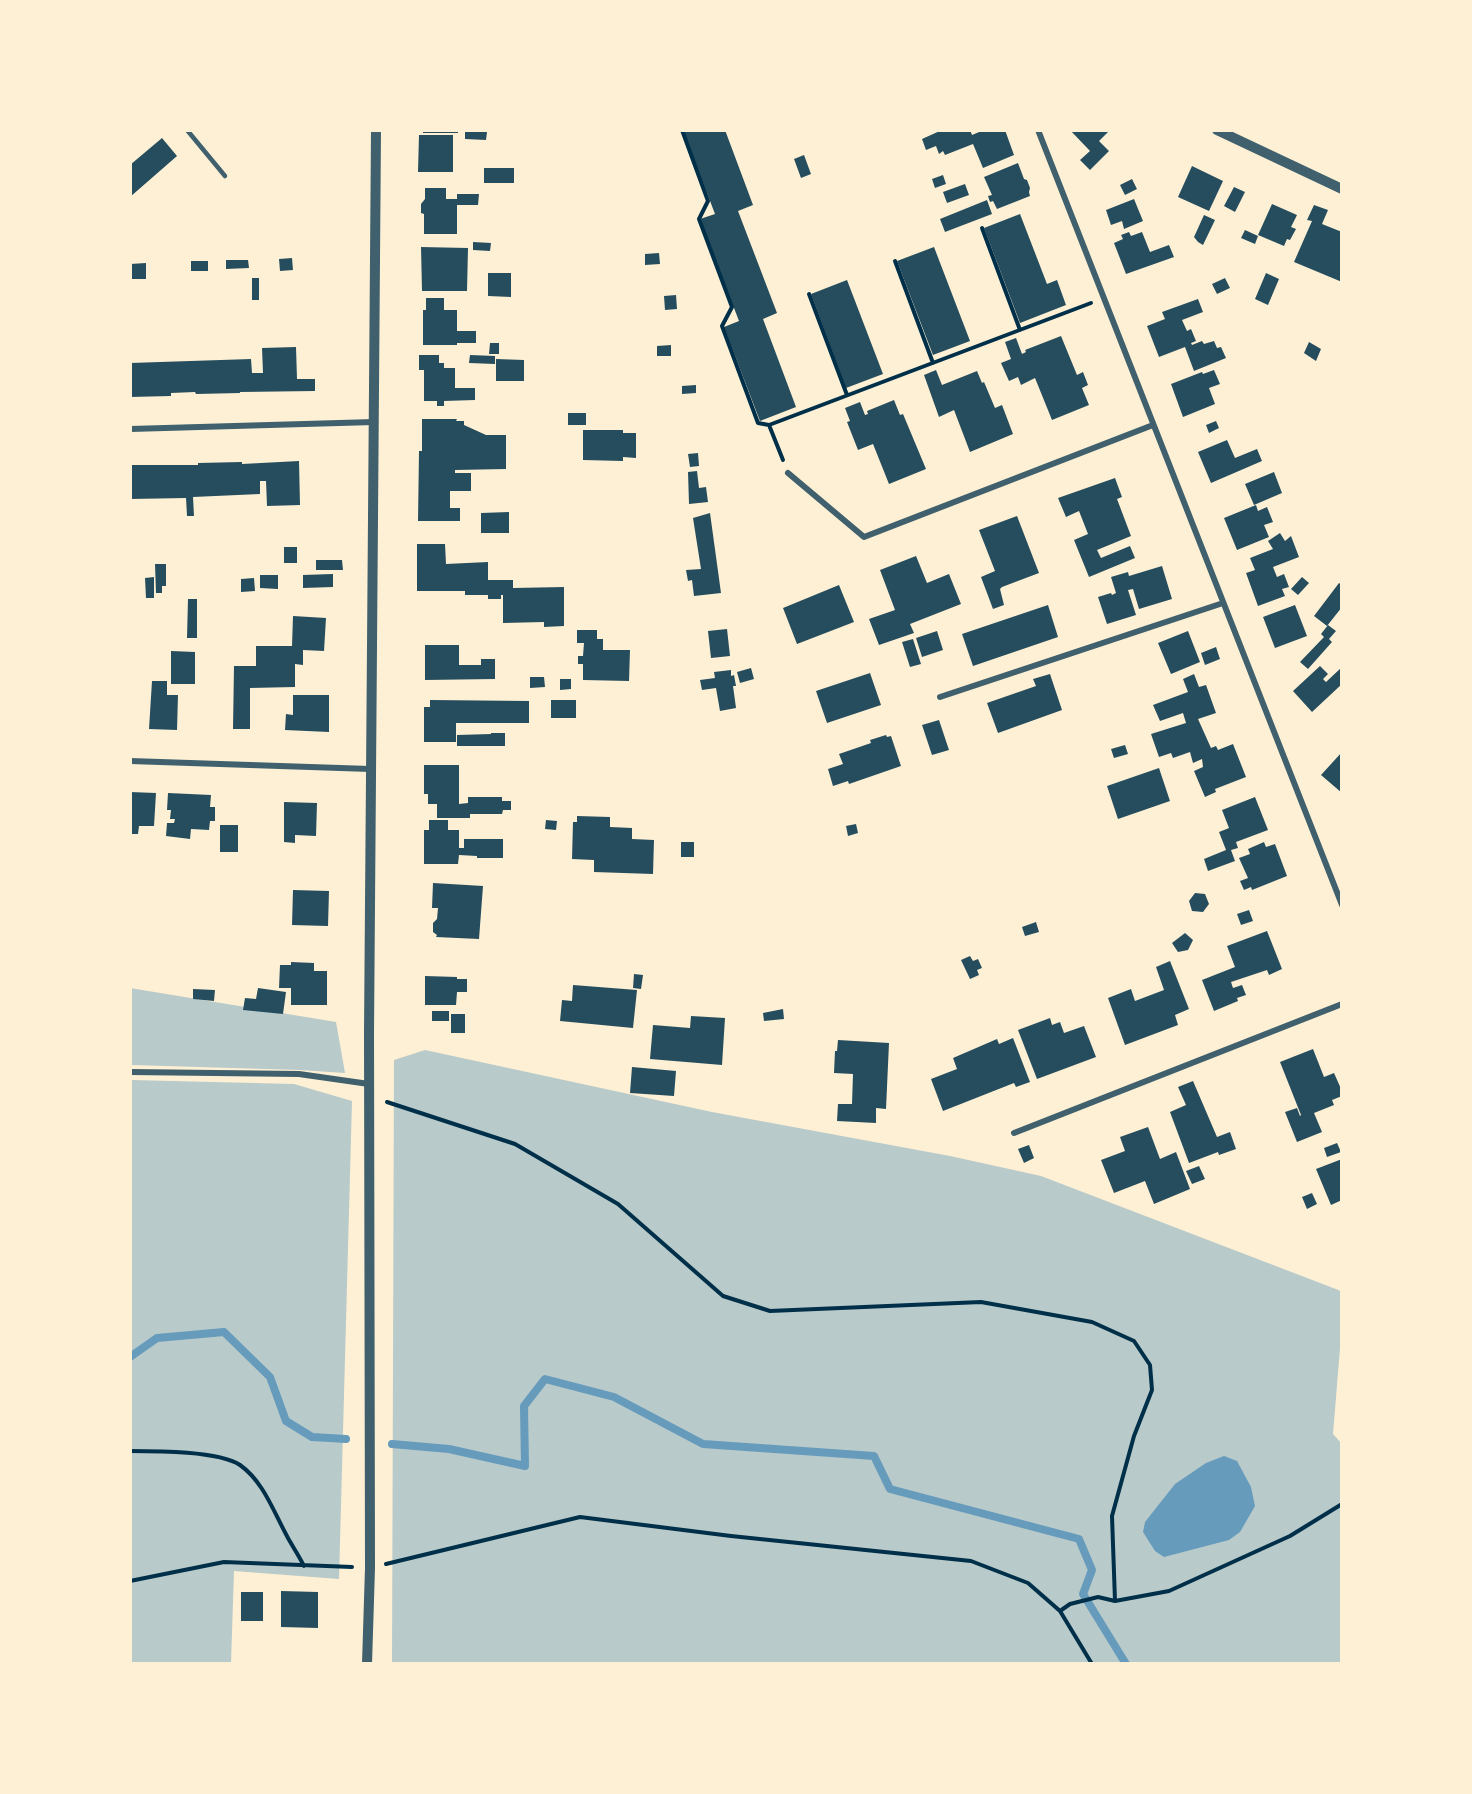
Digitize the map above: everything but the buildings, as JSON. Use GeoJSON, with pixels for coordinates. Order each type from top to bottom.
{"type":"FeatureCollection","features":[{"type":"Feature","properties":{"kind":"street"},"geometry":{"type":"LineString","coordinates":[[368,1664],[370,769],[376,130]]}},
{"type":"Feature","properties":{"kind":"street"},"geometry":{"type":"LineString","coordinates":[[1038,130],[1341,905]]}},
{"type":"Feature","properties":{"kind":"street"},"geometry":{"type":"LineString","coordinates":[[1217,130],[1341,188]]}},
{"type":"Feature","properties":{"kind":"street"},"geometry":{"type":"LineString","coordinates":[[130,429],[375,422]]}},
{"type":"Feature","properties":{"kind":"street"},"geometry":{"type":"LineString","coordinates":[[788,473],[864,537],[1153,425]]}},
{"type":"Feature","properties":{"kind":"street"},"geometry":{"type":"LineString","coordinates":[[940,697],[1223,603]]}},
{"type":"Feature","properties":{"kind":"street"},"geometry":{"type":"LineString","coordinates":[[130,761],[370,769]]}},
{"type":"Feature","properties":{"kind":"street"},"geometry":{"type":"LineString","coordinates":[[1014,1133],[1341,1004]]}},
{"type":"Feature","properties":{"kind":"street"},"geometry":{"type":"LineString","coordinates":[[130,1072],[299,1074],[369,1084]]}},
{"type":"Feature","properties":{"kind":"lane"},"geometry":{"type":"LineString","coordinates":[[187,130],[225,176]]}},
{"type":"Feature","properties":{"kind":"path"},"geometry":{"type":"LineString","coordinates":[[682,130],[708,201],[699,219],[732,307],[722,326],[758,423],[769,425],[1103,298]]}},
{"type":"Feature","properties":{"kind":"path"},"geometry":{"type":"LineString","coordinates":[[982,228],[1020,330]]}},
{"type":"Feature","properties":{"kind":"path"},"geometry":{"type":"LineString","coordinates":[[895,261],[933,363]]}},
{"type":"Feature","properties":{"kind":"path"},"geometry":{"type":"LineString","coordinates":[[809,294],[847,395]]}},
{"type":"Feature","properties":{"kind":"path"},"geometry":{"type":"LineString","coordinates":[[769,425],[788,473]]}},
{"type":"Feature","properties":{"kind":"path"},"geometry":{"type":"LineString","coordinates":[[370,1097],[515,1144],[618,1204],[723,1296],[771,1311],[981,1302],[1092,1322],[1134,1341],[1150,1365],[1152,1390],[1134,1436],[1112,1516],[1115,1601]]}},
{"type":"Feature","properties":{"kind":"path"},"geometry":{"type":"LineString","coordinates":[[130,1451],[176,1452],[221,1458],[239,1465],[272,1505],[304,1566]]}},
{"type":"Feature","properties":{"kind":"path"},"geometry":{"type":"LineString","coordinates":[[1060,1611],[1070,1604],[1098,1597],[1115,1601],[1169,1591],[1290,1536],[1341,1504]]}},
{"type":"Feature","properties":{"kind":"path"},"geometry":{"type":"LineString","coordinates":[[130,1581],[224,1562],[370,1568],[580,1517],[731,1536],[971,1561],[1028,1583],[1060,1611],[1092,1664]]}},
{"type":"Feature","properties":{"kind":"shaded area"},"geometry":{"type":"Polygon","coordinates":[[[130,988],[336,1022],[345,1073],[131,1065],[130,988]]]}},
{"type":"Feature","properties":{"kind":"shaded area"},"geometry":{"type":"Polygon","coordinates":[[[425,1050],[712,1112],[950,1156],[1041,1176],[1341,1291],[1341,1336],[1333,1434],[1342,1444],[1341,1663],[392,1664],[394,1060],[425,1050]]]}},
{"type":"Feature","properties":{"kind":"shaded area"},"geometry":{"type":"Polygon","coordinates":[[[131,1080],[294,1084],[352,1101],[339,1579],[234,1571],[231,1663],[131,1664],[131,1080]]]}},
{"type":"Feature","properties":{"kind":"water"},"geometry":{"type":"Polygon","coordinates":[[[1224,1456],[1237,1461],[1251,1487],[1255,1506],[1240,1532],[1229,1540],[1164,1557],[1155,1551],[1143,1532],[1145,1522],[1175,1484],[1206,1463],[1224,1456]]]}},
{"type":"Feature","properties":{"kind":"waterway"},"geometry":{"type":"LineString","coordinates":[[130,1357],[157,1338],[224,1332],[270,1377],[286,1421],[312,1437],[346,1439]]}},
{"type":"Feature","properties":{"kind":"waterway"},"geometry":{"type":"LineString","coordinates":[[392,1444],[449,1449],[525,1466],[524,1406],[545,1379],[614,1397],[703,1444],[874,1456],[890,1489],[1079,1539],[1092,1570],[1083,1594],[1126,1664]]}}]}
